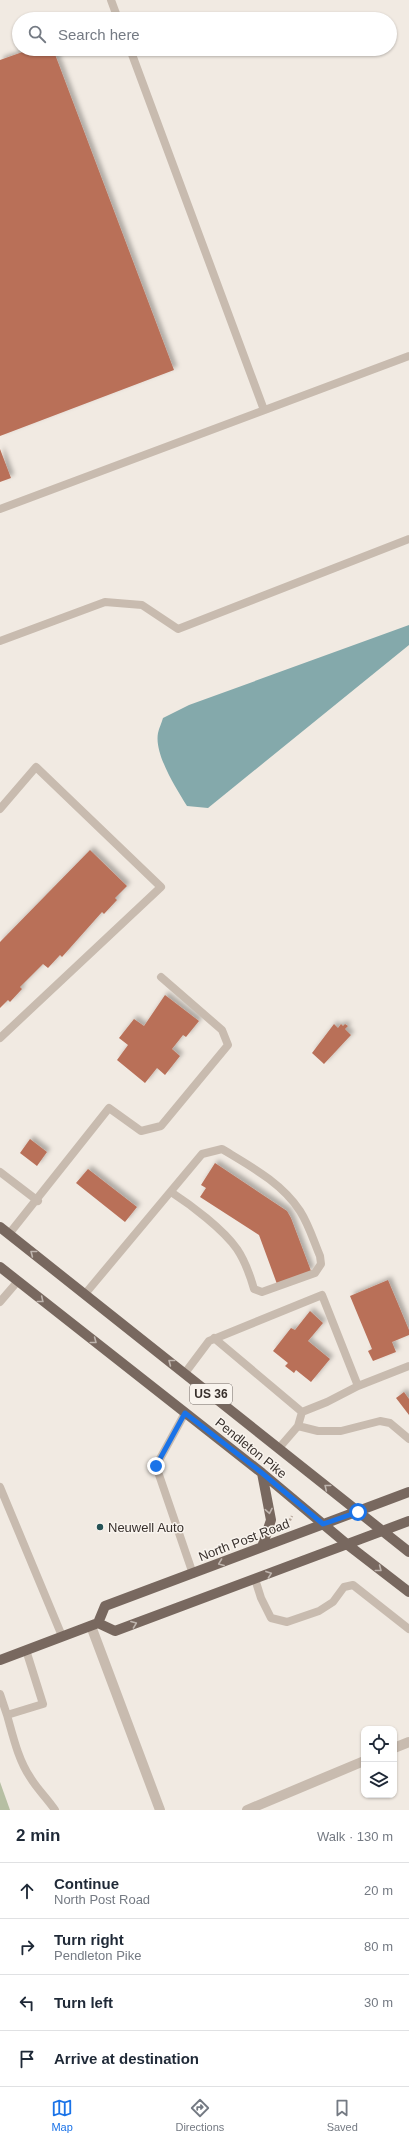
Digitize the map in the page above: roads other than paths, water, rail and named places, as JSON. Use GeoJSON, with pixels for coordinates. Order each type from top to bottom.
{"type":"FeatureCollection","features":[{"type":"Feature","properties":{"kind":"main road","name":"Pendleton Pike"},"geometry":{"type":"LineString","coordinates":[[0,1227],[186,1373],[409,1552]]}},
{"type":"Feature","properties":{"kind":"main road","name":"Pendleton Pike"},"geometry":{"type":"LineString","coordinates":[[0,1267],[262,1473],[348,1545],[409,1592]]}},
{"type":"Feature","properties":{"kind":"main road"},"geometry":{"type":"LineString","coordinates":[[262,1473],[271,1520],[262,1548]]}},
{"type":"Feature","properties":{"kind":"main road","name":"North Post Road"},"geometry":{"type":"LineString","coordinates":[[94,1624],[105,1606],[409,1492]]}},
{"type":"Feature","properties":{"kind":"main road"},"geometry":{"type":"LineString","coordinates":[[0,1660],[94,1624],[115,1631],[409,1521]]}},
{"type":"Feature","properties":{"kind":"street"},"geometry":{"type":"LineString","coordinates":[[94,1624],[160,1810]]}},
{"type":"Feature","properties":{"kind":"street"},"geometry":{"type":"LineString","coordinates":[[397,1747],[409,1742]]}},
{"type":"Feature","properties":{"kind":"street"},"geometry":{"type":"LineString","coordinates":[[247,1810],[362,1762]]}},
{"type":"Feature","properties":{"kind":"lane"},"geometry":{"type":"LineString","coordinates":[[111,0],[115,12]]}},
{"type":"Feature","properties":{"kind":"lane"},"geometry":{"type":"LineString","coordinates":[[133,56],[264,410]]}},
{"type":"Feature","properties":{"kind":"lane"},"geometry":{"type":"LineString","coordinates":[[0,509],[409,356]]}},
{"type":"Feature","properties":{"kind":"lane"},"geometry":{"type":"LineString","coordinates":[[0,641],[105,602],[142,605],[178,629],[409,539]]}},
{"type":"Feature","properties":{"kind":"lane"},"geometry":{"type":"LineString","coordinates":[[0,809],[36,767],[161,887],[0,1038]]}},
{"type":"Feature","properties":{"kind":"lane"},"geometry":{"type":"LineString","coordinates":[[10,1234],[38,1201],[109,1108],[141,1132],[161,1126],[228,1045],[222,1030],[161,977]]}},
{"type":"Feature","properties":{"kind":"lane"},"geometry":{"type":"LineString","coordinates":[[85,1294],[170,1192],[202,1154],[222,1149],[269,1178],[286,1194],[300,1212],[320,1256],[321,1264],[315,1273],[262,1292],[254,1289],[248,1270],[236,1248],[190,1205],[170,1192]]}},
{"type":"Feature","properties":{"kind":"lane"},"geometry":{"type":"LineString","coordinates":[[0,1172],[38,1201]]}},
{"type":"Feature","properties":{"kind":"lane"},"geometry":{"type":"LineString","coordinates":[[0,1302],[18,1281]]}},
{"type":"Feature","properties":{"kind":"lane"},"geometry":{"type":"LineString","coordinates":[[186,1373],[209,1341],[214,1338],[322,1295],[358,1386]]}},
{"type":"Feature","properties":{"kind":"lane"},"geometry":{"type":"LineString","coordinates":[[214,1338],[302,1412]]}},
{"type":"Feature","properties":{"kind":"lane"},"geometry":{"type":"LineString","coordinates":[[302,1412],[327,1402],[358,1386],[409,1366]]}},
{"type":"Feature","properties":{"kind":"lane"},"geometry":{"type":"LineString","coordinates":[[278,1448],[298,1426],[302,1412]]}},
{"type":"Feature","properties":{"kind":"lane"},"geometry":{"type":"LineString","coordinates":[[185,1413],[156,1466],[193,1574]]}},
{"type":"Feature","properties":{"kind":"lane"},"geometry":{"type":"LineString","coordinates":[[298,1426],[318,1430],[341,1431],[380,1421],[390,1423],[409,1439]]}},
{"type":"Feature","properties":{"kind":"lane"},"geometry":{"type":"LineString","coordinates":[[0,1487],[62,1636]]}},
{"type":"Feature","properties":{"kind":"lane"},"geometry":{"type":"LineString","coordinates":[[255,1579],[261,1598],[271,1618],[287,1622],[319,1611],[334,1602],[344,1587],[353,1584],[409,1629]]}},
{"type":"Feature","properties":{"kind":"lane"},"geometry":{"type":"LineString","coordinates":[[7,1715],[42,1704],[26,1650]]}},
{"type":"Feature","properties":{"kind":"lane"},"geometry":{"type":"LineString","coordinates":[[0,1694],[16,1745],[30,1777],[55,1810]]}},
{"type":"Feature","properties":{"kind":"water"},"geometry":{"type":"Polygon","coordinates":[[[409,625],[409,645],[208,808],[187,806],[167,771],[159,751],[158,733],[163,718],[189,705],[409,625]]]}},
{"type":"Feature","properties":{"kind":"place","name":"Neuwell Auto"},"geometry":{"type":"Point","coordinates":[100,1527]}}]}
